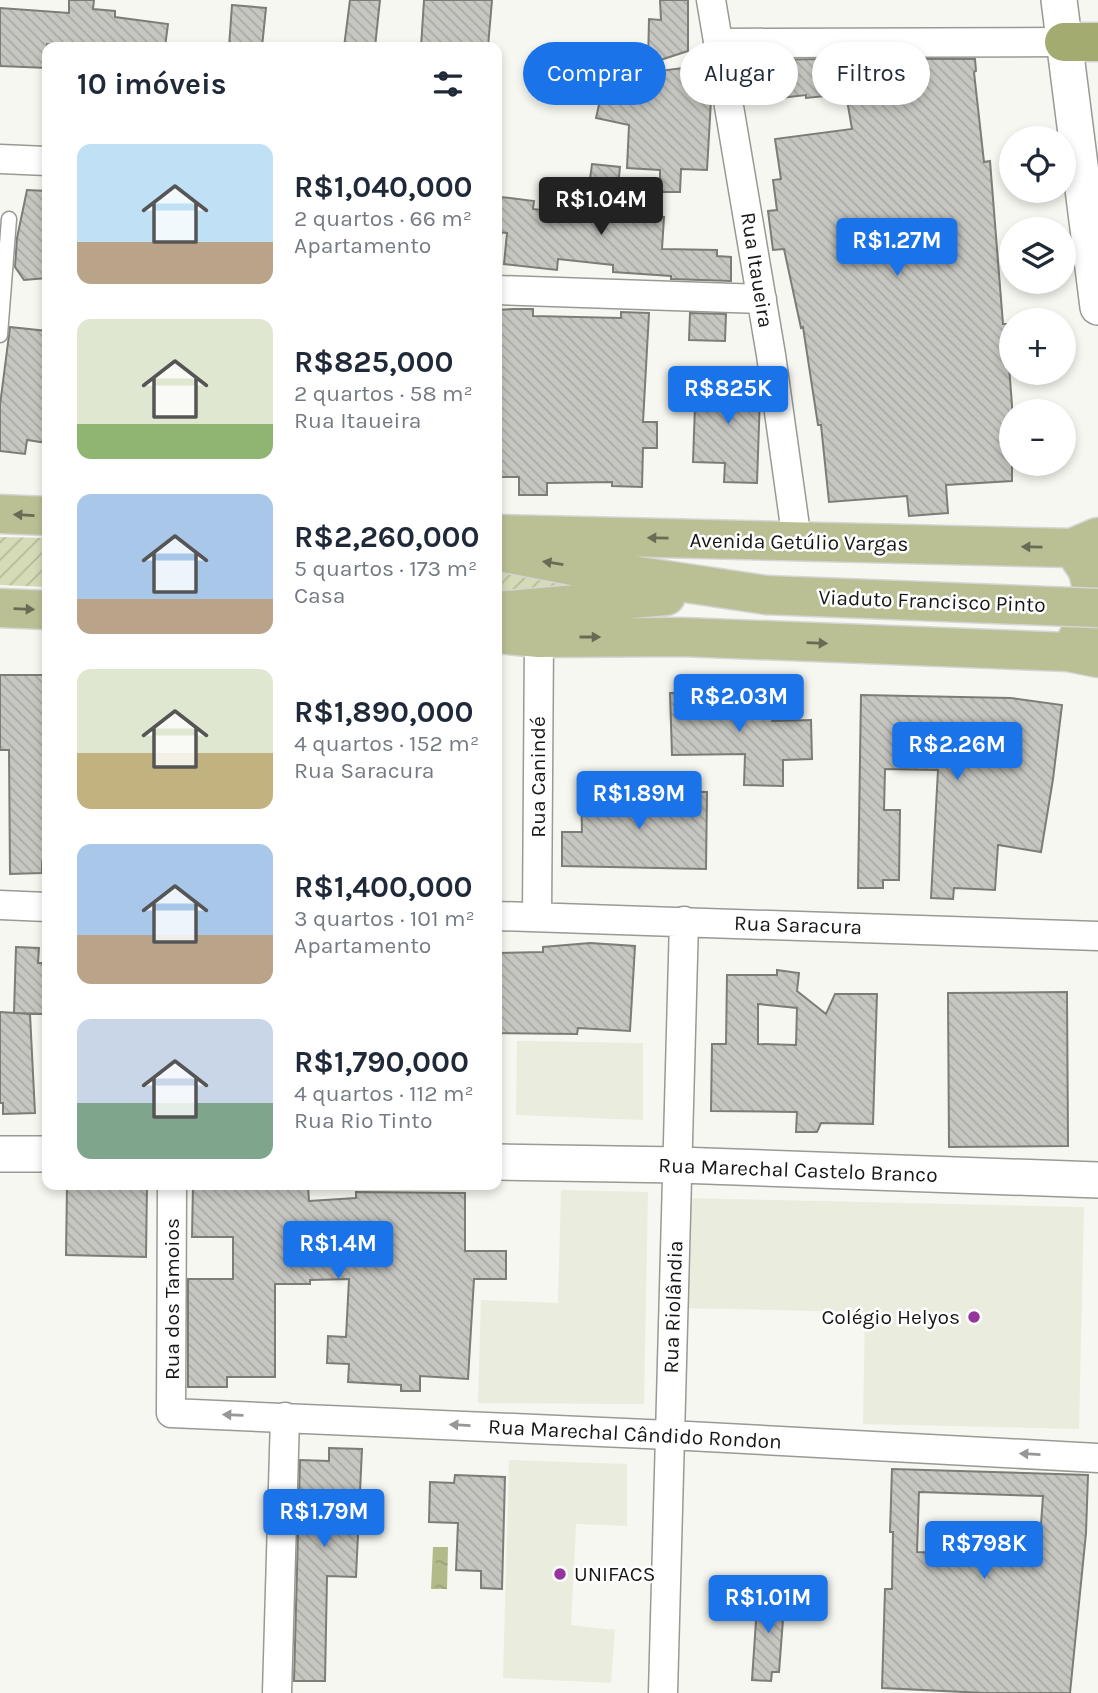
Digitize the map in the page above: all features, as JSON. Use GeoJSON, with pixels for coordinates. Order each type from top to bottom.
{"type":"FeatureCollection","features":[{"type":"Feature","properties":{"kind":"main road"},"geometry":{"type":"LineString","coordinates":[[0,514],[42,516]]}},
{"type":"Feature","properties":{"kind":"main road","name":"Avenida Getúlio Vargas"},"geometry":{"type":"LineString","coordinates":[[502,534],[797,541],[1085,542]]}},
{"type":"Feature","properties":{"kind":"main road"},"geometry":{"type":"LineString","coordinates":[[502,634],[539,638],[682,637],[1083,655],[1081,635],[1089,611],[1090,585],[1085,542]]}},
{"type":"Feature","properties":{"kind":"main road","name":"Avenida Getúlio Vargas"},"geometry":{"type":"LineString","coordinates":[[502,553],[766,595]]}},
{"type":"Feature","properties":{"kind":"main road"},"geometry":{"type":"LineString","coordinates":[[502,611],[673,596],[766,595]]}},
{"type":"Feature","properties":{"kind":"main road","name":"Viaduto Francisco Pinto"},"geometry":{"type":"LineString","coordinates":[[766,595],[1098,608]]}},
{"type":"Feature","properties":{"kind":"main road"},"geometry":{"type":"LineString","coordinates":[[0,608],[42,610]]}},
{"type":"Feature","properties":{"kind":"street","name":"Rua Itaueira"},"geometry":{"type":"LineString","coordinates":[[711,0],[720,42]]}},
{"type":"Feature","properties":{"kind":"street"},"geometry":{"type":"LineString","coordinates":[[1059,0],[1081,42],[1098,307]]}},
{"type":"Feature","properties":{"kind":"street"},"geometry":{"type":"LineString","coordinates":[[798,43],[1081,42]]}},
{"type":"Feature","properties":{"kind":"street","name":"Rua Itaueira"},"geometry":{"type":"LineString","coordinates":[[730,105],[797,541]]}},
{"type":"Feature","properties":{"kind":"street"},"geometry":{"type":"LineString","coordinates":[[0,159],[42,161]]}},
{"type":"Feature","properties":{"kind":"street"},"geometry":{"type":"LineString","coordinates":[[502,290],[762,299]]}},
{"type":"Feature","properties":{"kind":"street","name":"Rua Canindé"},"geometry":{"type":"LineString","coordinates":[[537,917],[539,638]]}},
{"type":"Feature","properties":{"kind":"street"},"geometry":{"type":"LineString","coordinates":[[0,905],[42,907]]}},
{"type":"Feature","properties":{"kind":"street","name":"Rua Saracura"},"geometry":{"type":"LineString","coordinates":[[502,916],[1098,936]]}},
{"type":"Feature","properties":{"kind":"street","name":"Rua Riolândia"},"geometry":{"type":"LineString","coordinates":[[663,1693],[684,921]]}},
{"type":"Feature","properties":{"kind":"street"},"geometry":{"type":"LineString","coordinates":[[0,1154],[42,1154]]}},
{"type":"Feature","properties":{"kind":"street","name":"Rua Marechal Castelo Branco"},"geometry":{"type":"LineString","coordinates":[[502,1161],[1098,1180]]}},
{"type":"Feature","properties":{"kind":"street","name":"Rua dos Tamoios"},"geometry":{"type":"LineString","coordinates":[[172,1413],[173,1190]]}},
{"type":"Feature","properties":{"kind":"street","name":"Rua Marechal Cândido Rondon"},"geometry":{"type":"LineString","coordinates":[[172,1413],[669,1435],[1098,1458]]}},
{"type":"Feature","properties":{"kind":"street"},"geometry":{"type":"LineString","coordinates":[[277,1693],[285,1418]]}},
{"type":"Feature","properties":{"kind":"lane"},"geometry":{"type":"LineString","coordinates":[[0,335],[9,219]]}},
{"type":"Feature","properties":{"kind":"shaded area"},"geometry":{"type":"Polygon","coordinates":[[[0,537],[42,538],[42,587],[0,585],[0,537]]]}},
{"type":"Feature","properties":{"kind":"shaded area"},"geometry":{"type":"Polygon","coordinates":[[[502,553],[585,584],[502,596],[502,553]]]}},
{"type":"Feature","properties":{"kind":"shaded area"},"geometry":{"type":"Polygon","coordinates":[[[517,1041],[643,1043],[643,1120],[516,1115],[517,1041]]]}},
{"type":"Feature","properties":{"kind":"shaded area"},"geometry":{"type":"Polygon","coordinates":[[[561,1190],[648,1192],[644,1404],[478,1403],[481,1300],[558,1303],[561,1190]]]}},
{"type":"Feature","properties":{"kind":"shaded area","name":"Colégio Helyos"},"geometry":{"type":"Polygon","coordinates":[[[685,1198],[1084,1207],[1079,1429],[863,1424],[865,1312],[683,1308],[685,1198]]]}},
{"type":"Feature","properties":{"kind":"shaded area"},"geometry":{"type":"Polygon","coordinates":[[[509,1460],[627,1464],[627,1526],[576,1524],[571,1625],[615,1630],[611,1683],[503,1678],[509,1460]]]}},
{"type":"Feature","properties":{"kind":"water"},"geometry":{"type":"Polygon","coordinates":[[[433,1547],[448,1547],[447,1589],[431,1589],[433,1547]]]}},
{"type":"Feature","properties":{"kind":"building"},"geometry":{"type":"Polygon","coordinates":[[[69,0],[94,0],[93,9],[115,11],[115,17],[168,24],[166,42],[42,42],[42,68],[0,66],[0,8],[69,13],[69,0]]]}},
{"type":"Feature","properties":{"kind":"building"},"geometry":{"type":"Polygon","coordinates":[[[350,0],[380,0],[376,42],[345,42],[350,0]]]}},
{"type":"Feature","properties":{"kind":"building"},"geometry":{"type":"Polygon","coordinates":[[[424,0],[492,0],[488,42],[421,42],[424,0]]]}},
{"type":"Feature","properties":{"kind":"building"},"geometry":{"type":"Polygon","coordinates":[[[660,0],[688,0],[688,42],[680,42],[680,54],[666,58],[666,42],[648,42],[649,19],[661,20],[660,0]]]}},
{"type":"Feature","properties":{"kind":"building"},"geometry":{"type":"Polygon","coordinates":[[[232,5],[266,8],[263,42],[229,42],[232,5]]]}},
{"type":"Feature","properties":{"kind":"building"},"geometry":{"type":"Polygon","coordinates":[[[798,59],[812,59],[812,97],[798,96],[798,59]]]}},
{"type":"Feature","properties":{"kind":"building"},"geometry":{"type":"Polygon","coordinates":[[[930,59],[975,59],[974,72],[984,162],[990,161],[1002,308],[999,308],[999,385],[1010,385],[1012,399],[999,399],[999,476],[1012,476],[1012,481],[946,485],[948,513],[909,516],[907,496],[829,502],[821,425],[818,425],[803,327],[801,328],[784,249],[773,250],[768,211],[777,210],[773,180],[781,179],[775,139],[852,129],[848,105],[930,105],[930,59]]]}},
{"type":"Feature","properties":{"kind":"building"},"geometry":{"type":"Polygon","coordinates":[[[680,68],[680,105],[711,105],[707,170],[681,169],[680,192],[660,192],[660,170],[627,168],[629,125],[596,118],[599,105],[666,105],[666,70],[680,68]]]}},
{"type":"Feature","properties":{"kind":"building"},"geometry":{"type":"Polygon","coordinates":[[[592,164],[620,167],[615,214],[664,217],[662,249],[717,250],[717,256],[731,257],[731,281],[671,279],[671,276],[613,272],[613,265],[558,259],[557,270],[504,264],[507,233],[502,232],[502,197],[534,201],[533,209],[581,215],[583,201],[587,202],[592,164]]]}},
{"type":"Feature","properties":{"kind":"building"},"geometry":{"type":"Polygon","coordinates":[[[27,190],[42,191],[42,278],[24,280],[15,267],[17,238],[27,190]]]}},
{"type":"Feature","properties":{"kind":"building"},"geometry":{"type":"Polygon","coordinates":[[[533,309],[533,316],[621,318],[621,312],[649,313],[643,422],[657,422],[657,448],[643,448],[642,487],[612,486],[612,482],[547,483],[547,495],[519,495],[519,477],[502,477],[502,310],[533,309]]]}},
{"type":"Feature","properties":{"kind":"building"},"geometry":{"type":"Polygon","coordinates":[[[690,313],[726,314],[725,341],[689,340],[690,313]]]}},
{"type":"Feature","properties":{"kind":"building"},"geometry":{"type":"Polygon","coordinates":[[[10,327],[42,330],[42,442],[27,440],[25,454],[0,451],[0,405],[10,327]]]}},
{"type":"Feature","properties":{"kind":"building"},"geometry":{"type":"Polygon","coordinates":[[[696,377],[758,380],[760,396],[757,483],[724,482],[725,463],[693,462],[696,377]]]}},
{"type":"Feature","properties":{"kind":"building"},"geometry":{"type":"Polygon","coordinates":[[[0,675],[42,675],[42,873],[10,874],[9,750],[0,750],[0,675]]]}},
{"type":"Feature","properties":{"kind":"building"},"geometry":{"type":"Polygon","coordinates":[[[715,692],[715,701],[773,702],[772,721],[811,720],[812,759],[783,760],[783,786],[744,785],[745,754],[672,755],[670,693],[715,692]]]}},
{"type":"Feature","properties":{"kind":"building"},"geometry":{"type":"Polygon","coordinates":[[[861,695],[1011,698],[1062,705],[1041,852],[998,845],[995,890],[954,888],[953,899],[931,898],[938,770],[885,769],[884,810],[900,810],[899,880],[883,880],[883,888],[858,888],[861,695]]]}},
{"type":"Feature","properties":{"kind":"building"},"geometry":{"type":"Polygon","coordinates":[[[581,790],[707,792],[706,869],[562,866],[562,832],[582,832],[581,790]]]}},
{"type":"Feature","properties":{"kind":"building"},"geometry":{"type":"Polygon","coordinates":[[[590,943],[635,946],[630,1031],[578,1028],[577,1034],[502,1033],[502,953],[543,952],[543,947],[590,943]]]}},
{"type":"Feature","properties":{"kind":"building"},"geometry":{"type":"Polygon","coordinates":[[[16,947],[39,948],[38,963],[42,963],[42,1014],[14,1013],[16,947]]]}},
{"type":"Feature","properties":{"kind":"building"},"geometry":{"type":"Polygon","coordinates":[[[777,970],[799,973],[797,991],[826,1014],[835,994],[877,994],[873,1124],[821,1123],[817,1132],[796,1132],[797,1112],[711,1111],[712,1044],[726,1044],[727,975],[777,975],[777,970]],[[758,1004],[758,1044],[796,1045],[797,1008],[758,1004]]]}},
{"type":"Feature","properties":{"kind":"building"},"geometry":{"type":"Polygon","coordinates":[[[1067,992],[1068,1146],[949,1147],[948,993],[1067,992]]]}},
{"type":"Feature","properties":{"kind":"building"},"geometry":{"type":"Polygon","coordinates":[[[0,1012],[30,1014],[35,1113],[3,1114],[3,1103],[0,1103],[0,1012]]]}},
{"type":"Feature","properties":{"kind":"building"},"geometry":{"type":"Polygon","coordinates":[[[67,1190],[147,1190],[146,1257],[66,1255],[67,1190]]]}},
{"type":"Feature","properties":{"kind":"building"},"geometry":{"type":"Polygon","coordinates":[[[193,1190],[308,1190],[309,1201],[356,1198],[356,1192],[465,1193],[465,1251],[506,1251],[506,1279],[474,1279],[468,1379],[420,1376],[420,1391],[401,1391],[401,1385],[348,1382],[349,1364],[327,1363],[328,1336],[346,1337],[349,1279],[310,1280],[310,1284],[275,1284],[275,1377],[227,1377],[227,1387],[188,1387],[188,1279],[233,1279],[233,1237],[192,1237],[193,1190]]]}},
{"type":"Feature","properties":{"kind":"building"},"geometry":{"type":"Polygon","coordinates":[[[329,1448],[362,1449],[356,1577],[327,1576],[325,1681],[294,1681],[300,1460],[329,1461],[329,1448]]]}},
{"type":"Feature","properties":{"kind":"building"},"geometry":{"type":"Polygon","coordinates":[[[892,1469],[1088,1475],[1086,1533],[1070,1693],[984,1693],[882,1688],[885,1589],[892,1589],[893,1532],[890,1532],[892,1469]],[[919,1492],[917,1552],[998,1554],[999,1535],[1040,1539],[1043,1496],[919,1492]]]}},
{"type":"Feature","properties":{"kind":"building"},"geometry":{"type":"Polygon","coordinates":[[[455,1475],[505,1477],[502,1589],[481,1588],[481,1571],[456,1570],[458,1523],[429,1522],[430,1482],[454,1483],[455,1475]]]}},
{"type":"Feature","properties":{"kind":"building"},"geometry":{"type":"Polygon","coordinates":[[[758,1591],[785,1593],[779,1672],[772,1672],[771,1681],[752,1680],[758,1591]]]}},
{"type":"Feature","properties":{"kind":"place","name":"Colégio Helyos"},"geometry":{"type":"Point","coordinates":[974,1317]}},
{"type":"Feature","properties":{"kind":"place","name":"UNIFACS"},"geometry":{"type":"Point","coordinates":[560,1574]}}]}
